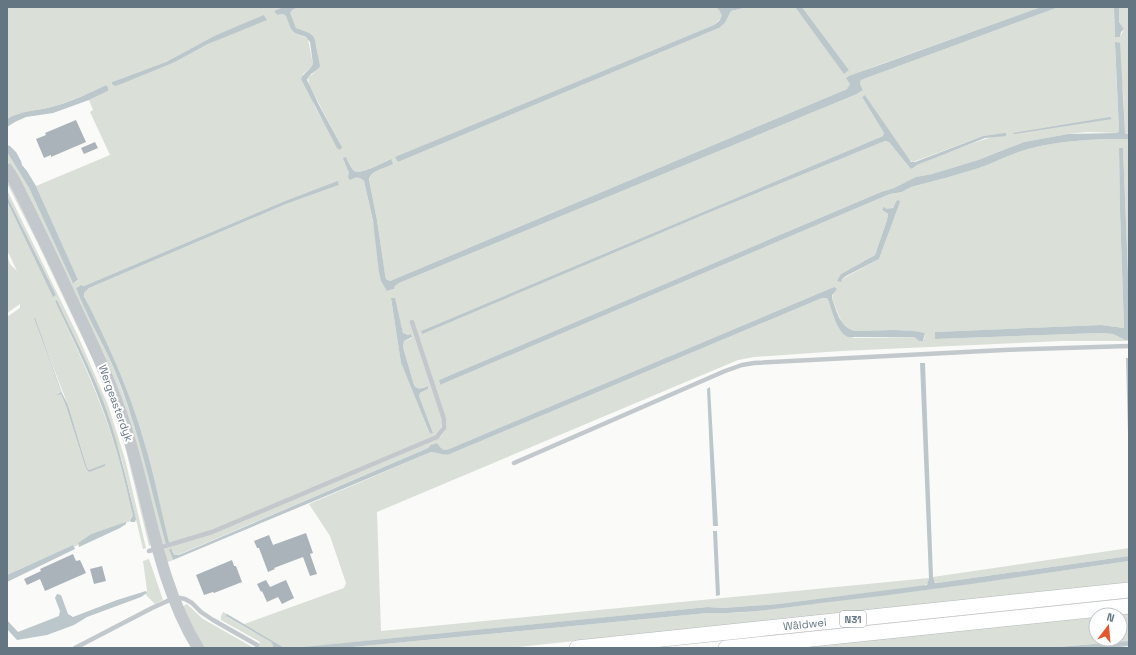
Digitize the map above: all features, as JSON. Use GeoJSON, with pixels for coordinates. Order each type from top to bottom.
{"type":"FeatureCollection","features":[{"type":"Feature","properties":{"kind":"highway","name":"Wâldwei"},"geometry":{"type":"LineString","coordinates":[[577,648],[1129,590]]}},
{"type":"Feature","properties":{"kind":"highway","name":"Wâldwei"},"geometry":{"type":"LineString","coordinates":[[726,648],[1129,606]]}},
{"type":"Feature","properties":{"kind":"street","name":"Wergeasterdyk"},"geometry":{"type":"LineString","coordinates":[[7,169],[44,241],[88,333],[114,392],[135,457],[153,550],[183,620],[198,648]]}},
{"type":"Feature","properties":{"kind":"lane"},"geometry":{"type":"LineString","coordinates":[[153,550],[212,532],[437,437],[444,428],[444,419],[412,322]]}},
{"type":"Feature","properties":{"kind":"lane"},"geometry":{"type":"LineString","coordinates":[[514,463],[725,371],[742,365],[754,363],[1004,350],[1129,346]]}},
{"type":"Feature","properties":{"kind":"lane"},"geometry":{"type":"LineString","coordinates":[[74,648],[174,598],[185,599],[213,620],[257,645]]}},
{"type":"Feature","properties":{"kind":"shaded area"},"geometry":{"type":"Polygon","coordinates":[[[7,7],[283,7],[274,11],[277,15],[283,14],[286,16],[294,32],[308,39],[313,64],[311,68],[303,74],[315,107],[326,126],[342,147],[309,85],[308,77],[316,71],[318,66],[318,52],[314,38],[309,33],[296,28],[290,16],[290,11],[298,7],[716,7],[721,11],[721,18],[714,25],[396,157],[398,162],[719,28],[725,23],[731,11],[748,7],[795,7],[844,73],[849,70],[802,7],[1041,7],[873,67],[850,77],[850,86],[847,89],[390,281],[386,279],[369,180],[372,174],[392,164],[390,159],[372,168],[357,172],[353,170],[346,157],[350,179],[357,177],[364,181],[388,291],[394,289],[399,283],[857,94],[863,90],[860,84],[861,80],[1059,7],[1114,7],[1115,37],[1120,37],[1124,29],[1119,22],[1119,7],[1129,7],[1129,134],[1126,134],[1125,132],[1123,91],[1115,43],[1119,131],[1117,133],[1087,132],[1024,142],[978,160],[917,177],[439,380],[440,385],[890,194],[902,192],[911,187],[979,168],[1028,149],[1065,142],[1091,140],[1129,139],[1129,298],[1123,148],[1119,148],[1124,328],[1101,325],[935,332],[935,339],[1100,333],[1113,334],[1129,341],[1062,341],[841,351],[754,357],[738,360],[377,512],[381,631],[929,578],[928,583],[924,586],[778,604],[722,608],[708,607],[296,648],[283,647],[244,624],[344,588],[346,583],[330,536],[309,504],[431,452],[450,454],[822,298],[827,298],[839,329],[854,338],[914,337],[919,341],[924,340],[925,333],[905,330],[849,330],[843,325],[832,299],[834,287],[447,450],[441,448],[437,443],[178,555],[174,555],[171,548],[169,548],[173,560],[166,563],[163,551],[166,548],[206,536],[439,438],[445,430],[446,419],[418,334],[442,419],[441,428],[435,436],[205,534],[161,545],[141,466],[16,175],[7,160],[7,152],[29,188],[73,282],[78,281],[36,186],[110,155],[90,112],[93,110],[89,100],[108,91],[108,87],[106,85],[61,104],[49,108],[25,112],[7,119],[7,7]],[[264,16],[214,36],[166,62],[112,82],[112,84],[175,62],[208,44],[266,17],[264,16]],[[865,95],[862,97],[884,133],[883,136],[421,331],[422,333],[708,213],[885,141],[889,142],[912,169],[917,165],[950,152],[1006,133],[983,136],[913,162],[909,160],[865,95]],[[338,182],[285,201],[84,286],[81,285],[76,288],[115,371],[132,418],[167,543],[160,505],[142,434],[84,293],[89,288],[286,204],[339,185],[338,182]],[[897,200],[895,205],[890,210],[884,208],[882,210],[888,214],[875,255],[841,274],[842,279],[879,259],[899,205],[897,200]],[[391,298],[401,363],[430,434],[433,433],[419,396],[420,393],[428,389],[427,386],[419,388],[414,385],[403,347],[404,341],[412,338],[411,334],[408,335],[403,333],[391,298]]]}},
{"type":"Feature","properties":{"kind":"shaded area"},"geometry":{"type":"Polygon","coordinates":[[[283,7],[298,7],[290,13],[296,28],[309,33],[315,40],[320,66],[309,76],[307,80],[342,147],[340,150],[337,148],[301,79],[313,64],[310,42],[306,37],[297,34],[292,30],[286,16],[283,14],[277,15],[274,11],[283,7]]]}},
{"type":"Feature","properties":{"kind":"shaded area"},"geometry":{"type":"Polygon","coordinates":[[[716,7],[748,7],[731,11],[725,23],[719,28],[398,162],[395,157],[714,25],[721,19],[721,14],[716,7]]]}},
{"type":"Feature","properties":{"kind":"shaded area"},"geometry":{"type":"Polygon","coordinates":[[[795,7],[802,7],[849,70],[844,74],[795,7]]]}},
{"type":"Feature","properties":{"kind":"shaded area"},"geometry":{"type":"Polygon","coordinates":[[[1041,7],[1059,7],[861,80],[860,84],[863,90],[857,94],[399,283],[394,289],[387,291],[381,281],[373,221],[364,181],[360,178],[350,180],[343,158],[346,157],[353,170],[357,172],[367,170],[391,159],[393,164],[372,174],[369,180],[386,279],[390,281],[847,89],[850,84],[846,78],[849,76],[1041,7]]]}},
{"type":"Feature","properties":{"kind":"shaded area"},"geometry":{"type":"Polygon","coordinates":[[[1114,7],[1119,7],[1119,22],[1124,29],[1121,32],[1120,37],[1115,37],[1114,7]]]}},
{"type":"Feature","properties":{"kind":"shaded area"},"geometry":{"type":"Polygon","coordinates":[[[264,15],[267,20],[208,44],[175,62],[121,84],[115,86],[112,84],[112,82],[166,62],[214,36],[264,15]]]}},
{"type":"Feature","properties":{"kind":"shaded area"},"geometry":{"type":"Polygon","coordinates":[[[1115,42],[1120,43],[1125,132],[1126,134],[1129,134],[1129,139],[1078,141],[1040,146],[1022,151],[954,176],[911,187],[902,192],[890,194],[440,385],[439,380],[881,192],[894,188],[916,177],[932,174],[978,160],[1024,142],[1068,134],[1117,133],[1119,131],[1115,42]]]}},
{"type":"Feature","properties":{"kind":"shaded area"},"geometry":{"type":"Polygon","coordinates":[[[106,85],[108,87],[108,91],[89,100],[53,113],[26,117],[7,127],[7,119],[13,116],[24,112],[49,108],[62,104],[106,85]]]}},
{"type":"Feature","properties":{"kind":"shaded area"},"geometry":{"type":"Polygon","coordinates":[[[865,95],[911,162],[915,162],[983,136],[1006,133],[1006,136],[985,138],[917,165],[912,169],[889,142],[885,141],[708,213],[422,334],[421,331],[883,136],[884,133],[862,97],[865,95]]]}},
{"type":"Feature","properties":{"kind":"shaded area"},"geometry":{"type":"Polygon","coordinates":[[[1110,117],[1112,119],[1013,133],[1110,117]]]}},
{"type":"Feature","properties":{"kind":"shaded area"},"geometry":{"type":"Polygon","coordinates":[[[7,145],[16,152],[22,165],[36,186],[78,280],[73,283],[29,188],[7,152],[7,145]]]}},
{"type":"Feature","properties":{"kind":"shaded area"},"geometry":{"type":"Polygon","coordinates":[[[1119,148],[1123,148],[1129,298],[1129,340],[1125,340],[1113,334],[1100,333],[935,339],[935,332],[1101,325],[1124,328],[1119,148]]]}},
{"type":"Feature","properties":{"kind":"shaded area"},"geometry":{"type":"Polygon","coordinates":[[[7,177],[84,334],[118,416],[151,545],[149,546],[125,446],[111,404],[93,360],[38,244],[7,183],[7,177]]]}},
{"type":"Feature","properties":{"kind":"shaded area"},"geometry":{"type":"Polygon","coordinates":[[[338,181],[339,185],[286,204],[89,288],[84,293],[132,403],[158,496],[169,543],[166,544],[137,435],[123,392],[115,371],[76,288],[81,285],[84,286],[285,201],[338,181]]]}},
{"type":"Feature","properties":{"kind":"shaded area"},"geometry":{"type":"Polygon","coordinates":[[[7,190],[78,336],[108,405],[125,459],[146,548],[143,549],[122,460],[102,399],[57,300],[55,301],[85,366],[111,432],[132,507],[133,517],[130,519],[131,521],[91,534],[74,547],[73,545],[7,575],[7,317],[20,308],[20,304],[7,313],[7,255],[10,264],[17,271],[7,250],[7,201],[53,296],[56,295],[7,196],[7,190]],[[34,318],[61,392],[57,394],[61,394],[66,406],[86,469],[88,471],[105,466],[104,465],[89,470],[87,468],[68,405],[34,318]]]}},
{"type":"Feature","properties":{"kind":"shaded area"},"geometry":{"type":"Polygon","coordinates":[[[7,196],[56,295],[53,297],[7,201],[7,196]]]}},
{"type":"Feature","properties":{"kind":"shaded area"},"geometry":{"type":"Polygon","coordinates":[[[897,200],[900,201],[899,205],[879,259],[846,276],[841,282],[837,281],[841,274],[875,255],[888,214],[882,210],[884,207],[887,209],[893,208],[897,200]]]}},
{"type":"Feature","properties":{"kind":"shaded area"},"geometry":{"type":"Polygon","coordinates":[[[834,287],[837,289],[832,295],[832,299],[842,323],[850,329],[855,331],[916,331],[925,333],[923,341],[919,341],[914,337],[848,337],[844,334],[835,321],[827,298],[822,298],[450,454],[445,455],[431,452],[173,560],[169,549],[171,548],[174,555],[179,555],[428,448],[431,445],[437,443],[441,448],[447,450],[834,287]]]}},
{"type":"Feature","properties":{"kind":"shaded area"},"geometry":{"type":"Polygon","coordinates":[[[391,298],[395,298],[403,333],[408,335],[411,334],[412,337],[404,341],[403,347],[414,385],[419,388],[428,386],[428,389],[420,393],[419,396],[433,433],[430,434],[401,363],[391,298]]]}},
{"type":"Feature","properties":{"kind":"shaded area"},"geometry":{"type":"Polygon","coordinates":[[[57,300],[92,373],[102,398],[125,473],[136,519],[135,522],[131,522],[130,520],[133,516],[130,501],[104,413],[94,386],[55,301],[57,300]]]}},
{"type":"Feature","properties":{"kind":"shaded area"},"geometry":{"type":"Polygon","coordinates":[[[34,318],[62,393],[68,405],[87,468],[89,470],[105,464],[105,466],[89,472],[86,469],[66,406],[61,394],[56,395],[61,392],[34,318]]]}},
{"type":"Feature","properties":{"kind":"shaded area"},"geometry":{"type":"Polygon","coordinates":[[[1126,358],[1129,358],[1129,472],[1126,358]]]}},
{"type":"Feature","properties":{"kind":"shaded area"},"geometry":{"type":"Polygon","coordinates":[[[920,363],[925,363],[933,577],[935,583],[1129,556],[1129,561],[947,587],[773,609],[708,613],[342,648],[293,648],[708,607],[722,608],[778,604],[927,585],[929,578],[920,363]]]}},
{"type":"Feature","properties":{"kind":"shaded area"},"geometry":{"type":"Polygon","coordinates":[[[710,387],[718,526],[713,526],[707,389],[710,387]]]}},
{"type":"Feature","properties":{"kind":"shaded area"},"geometry":{"type":"Polygon","coordinates":[[[126,522],[126,524],[120,528],[79,547],[78,543],[91,534],[126,522]]]}},
{"type":"Feature","properties":{"kind":"shaded area"},"geometry":{"type":"Polygon","coordinates":[[[713,531],[717,531],[720,595],[716,596],[713,531]]]}},
{"type":"Feature","properties":{"kind":"shaded area"},"geometry":{"type":"Polygon","coordinates":[[[73,545],[75,549],[7,582],[7,575],[73,545]]]}},
{"type":"Feature","properties":{"kind":"shaded area"},"geometry":{"type":"Polygon","coordinates":[[[1129,548],[1129,556],[937,583],[933,581],[933,577],[1129,548]]]}},
{"type":"Feature","properties":{"kind":"shaded area"},"geometry":{"type":"Polygon","coordinates":[[[149,559],[163,600],[155,604],[146,595],[147,590],[143,561],[149,559]]]}},
{"type":"Feature","properties":{"kind":"shaded area"},"geometry":{"type":"Polygon","coordinates":[[[1129,561],[1129,583],[508,648],[342,648],[708,613],[772,609],[945,587],[1129,561]]]}},
{"type":"Feature","properties":{"kind":"shaded area"},"geometry":{"type":"Polygon","coordinates":[[[146,591],[147,593],[141,597],[87,617],[74,625],[47,635],[17,640],[7,629],[7,620],[18,632],[59,616],[60,611],[55,598],[57,594],[61,595],[68,614],[73,617],[117,600],[146,591]]]}},
{"type":"Feature","properties":{"kind":"shaded area"},"geometry":{"type":"Polygon","coordinates":[[[186,604],[203,619],[254,648],[204,648],[185,613],[183,607],[186,604]]]}},
{"type":"Feature","properties":{"kind":"shaded area"},"geometry":{"type":"Polygon","coordinates":[[[223,612],[227,614],[227,617],[271,642],[273,644],[273,648],[257,648],[260,642],[221,620],[223,612]]]}},
{"type":"Feature","properties":{"kind":"shaded area"},"geometry":{"type":"Polygon","coordinates":[[[1128,613],[1129,613],[1128,641],[1128,613]]]}},
{"type":"Feature","properties":{"kind":"shaded area"},"geometry":{"type":"Polygon","coordinates":[[[227,614],[287,648],[273,648],[271,642],[226,616],[227,614]]]}},
{"type":"Feature","properties":{"kind":"shaded area"},"geometry":{"type":"Polygon","coordinates":[[[1088,618],[1088,644],[1046,648],[788,648],[1088,618]]]}},
{"type":"Feature","properties":{"kind":"shaded area"},"geometry":{"type":"Polygon","coordinates":[[[1088,644],[1088,647],[1118,647],[1108,648],[1046,648],[1088,644]]]}},
{"type":"Feature","properties":{"kind":"building"},"geometry":{"type":"Polygon","coordinates":[[[76,120],[86,142],[51,157],[51,155],[44,158],[36,139],[46,135],[45,133],[76,120]]]}},
{"type":"Feature","properties":{"kind":"building"},"geometry":{"type":"Polygon","coordinates":[[[95,142],[98,148],[84,154],[81,148],[95,142]]]}},
{"type":"Feature","properties":{"kind":"building"},"geometry":{"type":"Polygon","coordinates":[[[306,533],[313,553],[310,554],[317,574],[310,576],[303,557],[274,568],[275,569],[268,572],[259,548],[257,548],[254,541],[269,535],[273,545],[306,533]]]}},
{"type":"Feature","properties":{"kind":"building"},"geometry":{"type":"Polygon","coordinates":[[[73,554],[76,561],[80,560],[86,573],[45,591],[40,579],[27,585],[24,579],[41,571],[40,569],[73,554]]]}},
{"type":"Feature","properties":{"kind":"building"},"geometry":{"type":"Polygon","coordinates":[[[232,560],[242,582],[214,593],[204,595],[196,575],[232,560]]]}},
{"type":"Feature","properties":{"kind":"building"},"geometry":{"type":"Polygon","coordinates":[[[102,566],[106,581],[94,584],[90,569],[102,566]]]}},
{"type":"Feature","properties":{"kind":"building"},"geometry":{"type":"Polygon","coordinates":[[[266,580],[270,587],[286,580],[294,598],[282,604],[278,597],[267,602],[257,584],[266,580]]]}}]}
